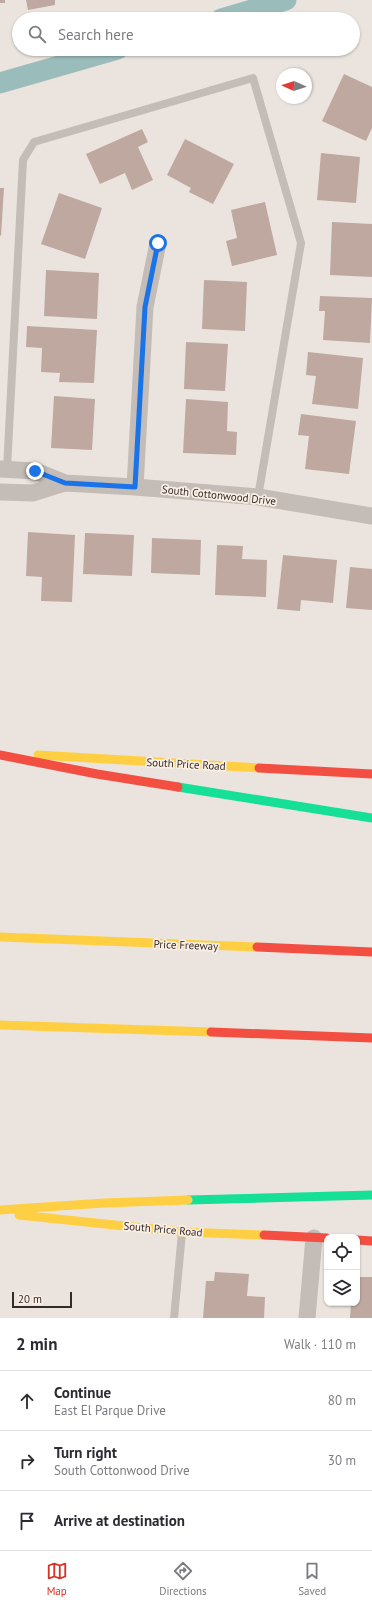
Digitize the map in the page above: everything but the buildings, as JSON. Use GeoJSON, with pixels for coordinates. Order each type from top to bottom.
{"type":"FeatureCollection","features":[{"type":"Feature","properties":{"kind":"main road","name":"South Price Road"},"geometry":{"type":"LineString","coordinates":[[0,754],[372,774]]}},
{"type":"Feature","properties":{"kind":"main road"},"geometry":{"type":"LineString","coordinates":[[0,754],[97,774],[372,818]]}},
{"type":"Feature","properties":{"kind":"main road","name":"Price Freeway"},"geometry":{"type":"LineString","coordinates":[[0,938],[372,952]]}},
{"type":"Feature","properties":{"kind":"main road"},"geometry":{"type":"LineString","coordinates":[[0,1025],[372,1038]]}},
{"type":"Feature","properties":{"kind":"main road"},"geometry":{"type":"LineString","coordinates":[[0,1210],[104,1203],[372,1194]]}},
{"type":"Feature","properties":{"kind":"main road","name":"South Price Road"},"geometry":{"type":"LineString","coordinates":[[0,1214],[182,1232],[320,1238]]}},
{"type":"Feature","properties":{"kind":"main road"},"geometry":{"type":"LineString","coordinates":[[360,1240],[372,1241]]}},
{"type":"Feature","properties":{"kind":"street"},"geometry":{"type":"LineString","coordinates":[[135,487],[145,307],[158,243]]}},
{"type":"Feature","properties":{"kind":"street","name":"South Cottonwood Drive"},"geometry":{"type":"LineString","coordinates":[[4,469],[35,471],[65,483],[258,497],[372,516]]}},
{"type":"Feature","properties":{"kind":"street","name":"South Cottonwood Drive"},"geometry":{"type":"LineString","coordinates":[[0,492],[33,493],[65,483]]}},
{"type":"Feature","properties":{"kind":"street"},"geometry":{"type":"LineString","coordinates":[[307,1318],[320,1238]]}},
{"type":"Feature","properties":{"kind":"lane"},"geometry":{"type":"LineString","coordinates":[[4,469],[23,160],[34,142],[253,78],[301,243],[258,497]]}},
{"type":"Feature","properties":{"kind":"lane"},"geometry":{"type":"LineString","coordinates":[[174,1318],[182,1232]]}},
{"type":"Feature","properties":{"kind":"waterway"},"geometry":{"type":"LineString","coordinates":[[245,12],[286,0]]}},
{"type":"Feature","properties":{"kind":"waterway"},"geometry":{"type":"LineString","coordinates":[[0,83],[94,56]]}},
{"type":"Feature","properties":{"kind":"traffic: fast"},"geometry":{"type":"LineString","coordinates":[[178,787],[372,818]]}},
{"type":"Feature","properties":{"kind":"traffic: fast"},"geometry":{"type":"LineString","coordinates":[[188,1200],[372,1195]]}},
{"type":"Feature","properties":{"kind":"traffic: slow"},"geometry":{"type":"LineString","coordinates":[[38,755],[259,768]]}},
{"type":"Feature","properties":{"kind":"traffic: slow"},"geometry":{"type":"LineString","coordinates":[[0,937],[257,947]]}},
{"type":"Feature","properties":{"kind":"traffic: slow"},"geometry":{"type":"LineString","coordinates":[[0,1025],[211,1032]]}},
{"type":"Feature","properties":{"kind":"traffic: slow"},"geometry":{"type":"LineString","coordinates":[[0,1210],[104,1203],[188,1200]]}},
{"type":"Feature","properties":{"kind":"traffic: slow"},"geometry":{"type":"LineString","coordinates":[[19,1215],[182,1232],[264,1235]]}},
{"type":"Feature","properties":{"kind":"traffic: jam"},"geometry":{"type":"LineString","coordinates":[[0,755],[97,774],[178,787]]}},
{"type":"Feature","properties":{"kind":"traffic: jam"},"geometry":{"type":"LineString","coordinates":[[259,768],[372,774]]}},
{"type":"Feature","properties":{"kind":"traffic: jam"},"geometry":{"type":"LineString","coordinates":[[257,947],[372,952]]}},
{"type":"Feature","properties":{"kind":"traffic: jam"},"geometry":{"type":"LineString","coordinates":[[211,1032],[372,1038]]}},
{"type":"Feature","properties":{"kind":"traffic: jam"},"geometry":{"type":"LineString","coordinates":[[264,1235],[324,1238]]}},
{"type":"Feature","properties":{"kind":"traffic: jam"},"geometry":{"type":"LineString","coordinates":[[360,1240],[372,1241]]}},
{"type":"Feature","properties":{"kind":"route"},"geometry":{"type":"LineString","coordinates":[[35,471],[65,483],[135,487],[145,307],[158,243]]}}]}
